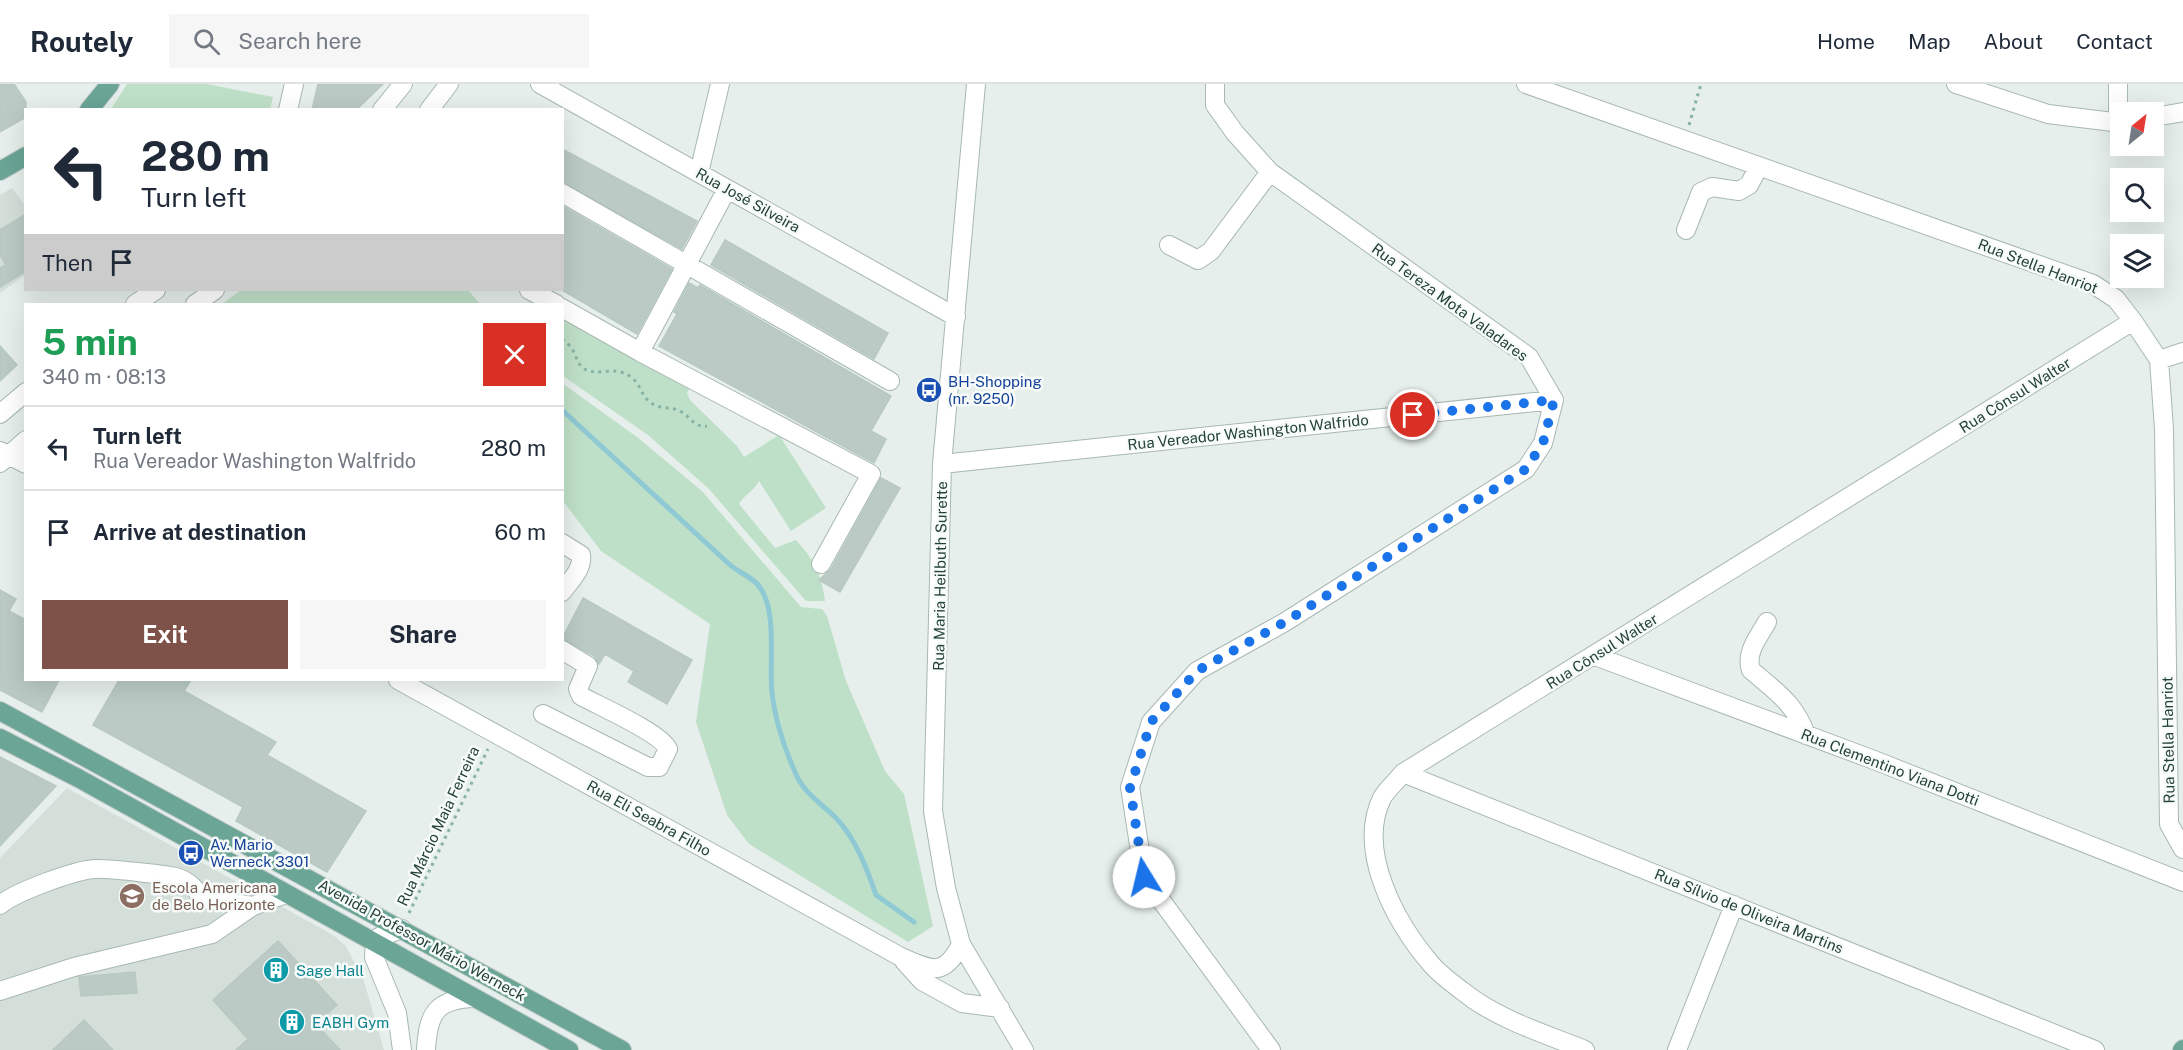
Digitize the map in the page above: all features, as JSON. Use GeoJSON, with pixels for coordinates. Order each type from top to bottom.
{"type":"FeatureCollection","features":[{"type":"Feature","properties":{"kind":"main road"},"geometry":{"type":"LineString","coordinates":[[91,108],[110,84]]}},
{"type":"Feature","properties":{"kind":"main road"},"geometry":{"type":"LineString","coordinates":[[0,171],[24,157]]}},
{"type":"Feature","properties":{"kind":"main road","name":"Avenida Professor Mário Werneck"},"geometry":{"type":"LineString","coordinates":[[0,711],[622,1050]]}},
{"type":"Feature","properties":{"kind":"main road","name":"Avenida Professor Mário Werneck"},"geometry":{"type":"LineString","coordinates":[[0,738],[78,777],[569,1050]]}},
{"type":"Feature","properties":{"kind":"street"},"geometry":{"type":"LineString","coordinates":[[288,108],[294,84]]}},
{"type":"Feature","properties":{"kind":"street"},"geometry":{"type":"LineString","coordinates":[[384,108],[403,84]]}},
{"type":"Feature","properties":{"kind":"street"},"geometry":{"type":"LineString","coordinates":[[431,108],[449,84]]}},
{"type":"Feature","properties":{"kind":"street"},"geometry":{"type":"LineString","coordinates":[[699,173],[720,84]]}},
{"type":"Feature","properties":{"kind":"street","name":"Rua Maria Heilbuth Surette"},"geometry":{"type":"LineString","coordinates":[[976,84],[942,464],[933,811],[946,888],[961,944],[1024,1050]]}},
{"type":"Feature","properties":{"kind":"street","name":"Rua Tereza Mota Valadares"},"geometry":{"type":"LineString","coordinates":[[1215,84],[1215,105],[1235,133],[1270,172],[1529,357],[1554,400]]}},
{"type":"Feature","properties":{"kind":"street","name":"Rua Stella Hanriot"},"geometry":{"type":"LineString","coordinates":[[1526,84],[2093,284],[2116,299],[2159,360],[2175,652],[2169,824],[2183,849]]}},
{"type":"Feature","properties":{"kind":"street"},"geometry":{"type":"LineString","coordinates":[[1956,84],[2048,114],[2110,123]]}},
{"type":"Feature","properties":{"kind":"street"},"geometry":{"type":"LineString","coordinates":[[2118,84],[2119,102]]}},
{"type":"Feature","properties":{"kind":"street","name":"Rua José Silveira"},"geometry":{"type":"LineString","coordinates":[[552,87],[727,189],[956,317]]}},
{"type":"Feature","properties":{"kind":"street"},"geometry":{"type":"LineString","coordinates":[[2164,115],[2183,112]]}},
{"type":"Feature","properties":{"kind":"street"},"geometry":{"type":"LineString","coordinates":[[1686,230],[1701,192],[1712,187],[1739,191],[1749,185],[1759,166]]}},
{"type":"Feature","properties":{"kind":"street"},"geometry":{"type":"LineString","coordinates":[[1169,245],[1198,260],[1211,251],[1270,172]]}},
{"type":"Feature","properties":{"kind":"street"},"geometry":{"type":"LineString","coordinates":[[640,352],[727,189]]}},
{"type":"Feature","properties":{"kind":"street"},"geometry":{"type":"LineString","coordinates":[[564,194],[688,263],[890,381]]}},
{"type":"Feature","properties":{"kind":"street"},"geometry":{"type":"LineString","coordinates":[[136,303],[154,291]]}},
{"type":"Feature","properties":{"kind":"street"},"geometry":{"type":"LineString","coordinates":[[196,303],[214,291]]}},
{"type":"Feature","properties":{"kind":"street"},"geometry":{"type":"LineString","coordinates":[[531,291],[554,303]]}},
{"type":"Feature","properties":{"kind":"street"},"geometry":{"type":"LineString","coordinates":[[564,309],[640,352],[871,474],[821,564]]}},
{"type":"Feature","properties":{"kind":"street","name":"Rua Cônsul Walter"},"geometry":{"type":"LineString","coordinates":[[1585,1050],[1525,1026],[1475,1000],[1432,965],[1401,920],[1376,867],[1374,831],[1383,797],[1403,773],[1596,656],[2133,321]]}},
{"type":"Feature","properties":{"kind":"street"},"geometry":{"type":"LineString","coordinates":[[2159,360],[2183,352]]}},
{"type":"Feature","properties":{"kind":"street"},"geometry":{"type":"LineString","coordinates":[[0,414],[24,394]]}},
{"type":"Feature","properties":{"kind":"street"},"geometry":{"type":"LineString","coordinates":[[1271,1050],[1144,877],[1130,788],[1151,722],[1197,671],[1285,622],[1526,469],[1543,443],[1554,400]]}},
{"type":"Feature","properties":{"kind":"street","name":"Rua Vereador Washington Walfrido"},"geometry":{"type":"LineString","coordinates":[[942,464],[1554,400]]}},
{"type":"Feature","properties":{"kind":"street"},"geometry":{"type":"LineString","coordinates":[[3,456],[24,441]]}},
{"type":"Feature","properties":{"kind":"street"},"geometry":{"type":"LineString","coordinates":[[3,456],[24,463]]}},
{"type":"Feature","properties":{"kind":"street"},"geometry":{"type":"LineString","coordinates":[[564,544],[581,555],[582,561],[578,571],[564,588]]}},
{"type":"Feature","properties":{"kind":"street"},"geometry":{"type":"LineString","coordinates":[[1767,622],[1749,654],[1750,670],[1791,705],[1800,717],[1806,735]]}},
{"type":"Feature","properties":{"kind":"street"},"geometry":{"type":"LineString","coordinates":[[543,714],[648,767],[658,767],[668,749],[666,744],[653,734],[581,696],[578,689],[588,666],[564,651]]}},
{"type":"Feature","properties":{"kind":"street","name":"Rua Clementino Viana Dotti"},"geometry":{"type":"LineString","coordinates":[[1596,656],[2183,882]]}},
{"type":"Feature","properties":{"kind":"street","name":"Rua Eli Seabra Filho"},"geometry":{"type":"LineString","coordinates":[[400,681],[901,957],[924,967],[941,968],[952,961],[961,944]]}},
{"type":"Feature","properties":{"kind":"street","name":"Rua Sílvio de Oliveira Martins"},"geometry":{"type":"LineString","coordinates":[[1403,773],[2095,1050]]}},
{"type":"Feature","properties":{"kind":"street"},"geometry":{"type":"LineString","coordinates":[[0,905],[7,899],[38,885],[95,869],[179,878],[193,887],[204,899],[253,906]]}},
{"type":"Feature","properties":{"kind":"street"},"geometry":{"type":"LineString","coordinates":[[0,991],[74,967],[212,934],[253,906],[286,894]]}},
{"type":"Feature","properties":{"kind":"street"},"geometry":{"type":"LineString","coordinates":[[1677,1050],[1734,905]]}},
{"type":"Feature","properties":{"kind":"street"},"geometry":{"type":"LineString","coordinates":[[402,929],[379,937],[375,942],[374,957],[397,1013],[402,1050]]}},
{"type":"Feature","properties":{"kind":"street","name":"Rua Eli Seabra Filho"},"geometry":{"type":"LineString","coordinates":[[901,957],[922,981],[962,1003],[1000,1008]]}},
{"type":"Feature","properties":{"kind":"street"},"geometry":{"type":"LineString","coordinates":[[426,1050],[427,1031],[436,1009],[455,999],[475,998]]}},
{"type":"Feature","properties":{"kind":"path"},"geometry":{"type":"LineString","coordinates":[[1684,139],[1701,84]]}},
{"type":"Feature","properties":{"kind":"path"},"geometry":{"type":"LineString","coordinates":[[564,340],[571,345],[583,368],[595,372],[622,371],[640,385],[646,399],[651,404],[681,412],[694,424],[708,426]]}},
{"type":"Feature","properties":{"kind":"path","name":"Rua Márcio Maia Ferreira"},"geometry":{"type":"LineString","coordinates":[[402,929],[495,733]]}},
{"type":"Feature","properties":{"kind":"shaded area"},"geometry":{"type":"Polygon","coordinates":[[[12,188],[24,204],[24,276],[0,293],[0,195],[12,188]]]}},
{"type":"Feature","properties":{"kind":"shaded area","name":"Escola Americana de Belo Horizonte"},"geometry":{"type":"Polygon","coordinates":[[[67,788],[333,935],[345,945],[363,978],[384,1050],[0,1050],[0,858],[67,788]]]}},
{"type":"Feature","properties":{"kind":"green space"},"geometry":{"type":"Polygon","coordinates":[[[127,84],[207,84],[273,97],[270,108],[112,108],[127,84]]]}},
{"type":"Feature","properties":{"kind":"green space"},"geometry":{"type":"Polygon","coordinates":[[[240,291],[469,291],[479,303],[223,303],[240,291]]]}},
{"type":"Feature","properties":{"kind":"green space"},"geometry":{"type":"Polygon","coordinates":[[[564,318],[690,387],[687,393],[690,400],[737,446],[744,457],[779,435],[826,508],[791,531],[759,481],[739,504],[775,548],[796,540],[812,561],[819,575],[825,601],[806,601],[709,489],[648,435],[564,377],[564,318]]]}},
{"type":"Feature","properties":{"kind":"green space"},"geometry":{"type":"Polygon","coordinates":[[[564,384],[637,437],[702,491],[801,607],[822,609],[827,616],[846,681],[885,771],[904,794],[933,926],[908,942],[749,844],[727,815],[696,722],[710,624],[601,551],[564,502],[564,384]]]}},
{"type":"Feature","properties":{"kind":"building"},"geometry":{"type":"Polygon","coordinates":[[[0,84],[14,84],[26,102],[24,118],[0,132],[0,84]]]}},
{"type":"Feature","properties":{"kind":"building"},"geometry":{"type":"Polygon","coordinates":[[[318,84],[383,84],[358,108],[312,108],[318,84]]]}},
{"type":"Feature","properties":{"kind":"building"},"geometry":{"type":"Polygon","coordinates":[[[564,150],[697,221],[682,249],[564,183],[564,150]]]}},
{"type":"Feature","properties":{"kind":"building"},"geometry":{"type":"Polygon","coordinates":[[[564,207],[672,269],[637,334],[564,291],[564,207]]]}},
{"type":"Feature","properties":{"kind":"building"},"geometry":{"type":"Polygon","coordinates":[[[24,215],[24,272],[0,287],[0,268],[6,265],[0,255],[0,230],[24,215]]]}},
{"type":"Feature","properties":{"kind":"building"},"geometry":{"type":"Polygon","coordinates":[[[725,240],[888,333],[874,359],[711,265],[725,240]]]}},
{"type":"Feature","properties":{"kind":"building"},"geometry":{"type":"Polygon","coordinates":[[[689,283],[698,288],[700,285],[891,396],[871,431],[886,439],[874,463],[659,346],[677,314],[674,312],[689,283]]]}},
{"type":"Feature","properties":{"kind":"building"},"geometry":{"type":"Polygon","coordinates":[[[0,346],[17,365],[0,381],[0,346]]]}},
{"type":"Feature","properties":{"kind":"building"},"geometry":{"type":"Polygon","coordinates":[[[881,478],[900,488],[840,592],[819,580],[831,569],[881,478]]]}},
{"type":"Feature","properties":{"kind":"building"},"geometry":{"type":"Polygon","coordinates":[[[0,590],[16,599],[9,611],[24,619],[24,681],[58,681],[42,712],[0,690],[0,590]]]}},
{"type":"Feature","properties":{"kind":"building"},"geometry":{"type":"Polygon","coordinates":[[[583,598],[692,660],[667,704],[628,682],[634,671],[605,654],[599,664],[594,656],[564,640],[564,635],[583,598]]]}},
{"type":"Feature","properties":{"kind":"building"},"geometry":{"type":"Polygon","coordinates":[[[118,681],[190,681],[184,691],[276,742],[267,755],[366,811],[327,872],[236,821],[243,807],[93,725],[118,681]]]}},
{"type":"Feature","properties":{"kind":"building"},"geometry":{"type":"Polygon","coordinates":[[[0,757],[56,786],[0,846],[0,757]]]}},
{"type":"Feature","properties":{"kind":"building","name":"Sage Hall"},"geometry":{"type":"Polygon","coordinates":[[[278,941],[337,1005],[316,1024],[340,1050],[236,1050],[248,1039],[213,1000],[278,941]]]}},
{"type":"Feature","properties":{"kind":"building"},"geometry":{"type":"Polygon","coordinates":[[[135,972],[137,993],[81,996],[79,977],[135,972]]]}},
{"type":"Feature","properties":{"kind":"building"},"geometry":{"type":"Polygon","coordinates":[[[84,1020],[113,1050],[53,1050],[84,1020]]]}},
{"type":"Feature","properties":{"kind":"waterway"},"geometry":{"type":"LineString","coordinates":[[564,412],[729,564],[755,582],[761,589],[766,599],[771,625],[773,703],[780,733],[795,772],[808,792],[836,818],[849,835],[865,865],[876,895],[914,922]]}},
{"type":"Feature","properties":{"kind":"place","name":"BH-Shopping (nr. 9250)"},"geometry":{"type":"Point","coordinates":[929,390]}},
{"type":"Feature","properties":{"kind":"place","name":"Av. Mario Werneck 3301"},"geometry":{"type":"Point","coordinates":[191,853]}},
{"type":"Feature","properties":{"kind":"place","name":"Escola Americana de Belo Horizonte"},"geometry":{"type":"Point","coordinates":[132,896]}},
{"type":"Feature","properties":{"kind":"place","name":"Sage Hall"},"geometry":{"type":"Point","coordinates":[276,970]}},
{"type":"Feature","properties":{"kind":"place","name":"EABH Gym"},"geometry":{"type":"Point","coordinates":[292,1022]}},
{"type":"Feature","properties":{"kind":"route"},"geometry":{"type":"LineString","coordinates":[[1144,877],[1130,788],[1151,722],[1197,671],[1285,622],[1526,469],[1543,443],[1554,400],[1413,415]]}}]}
